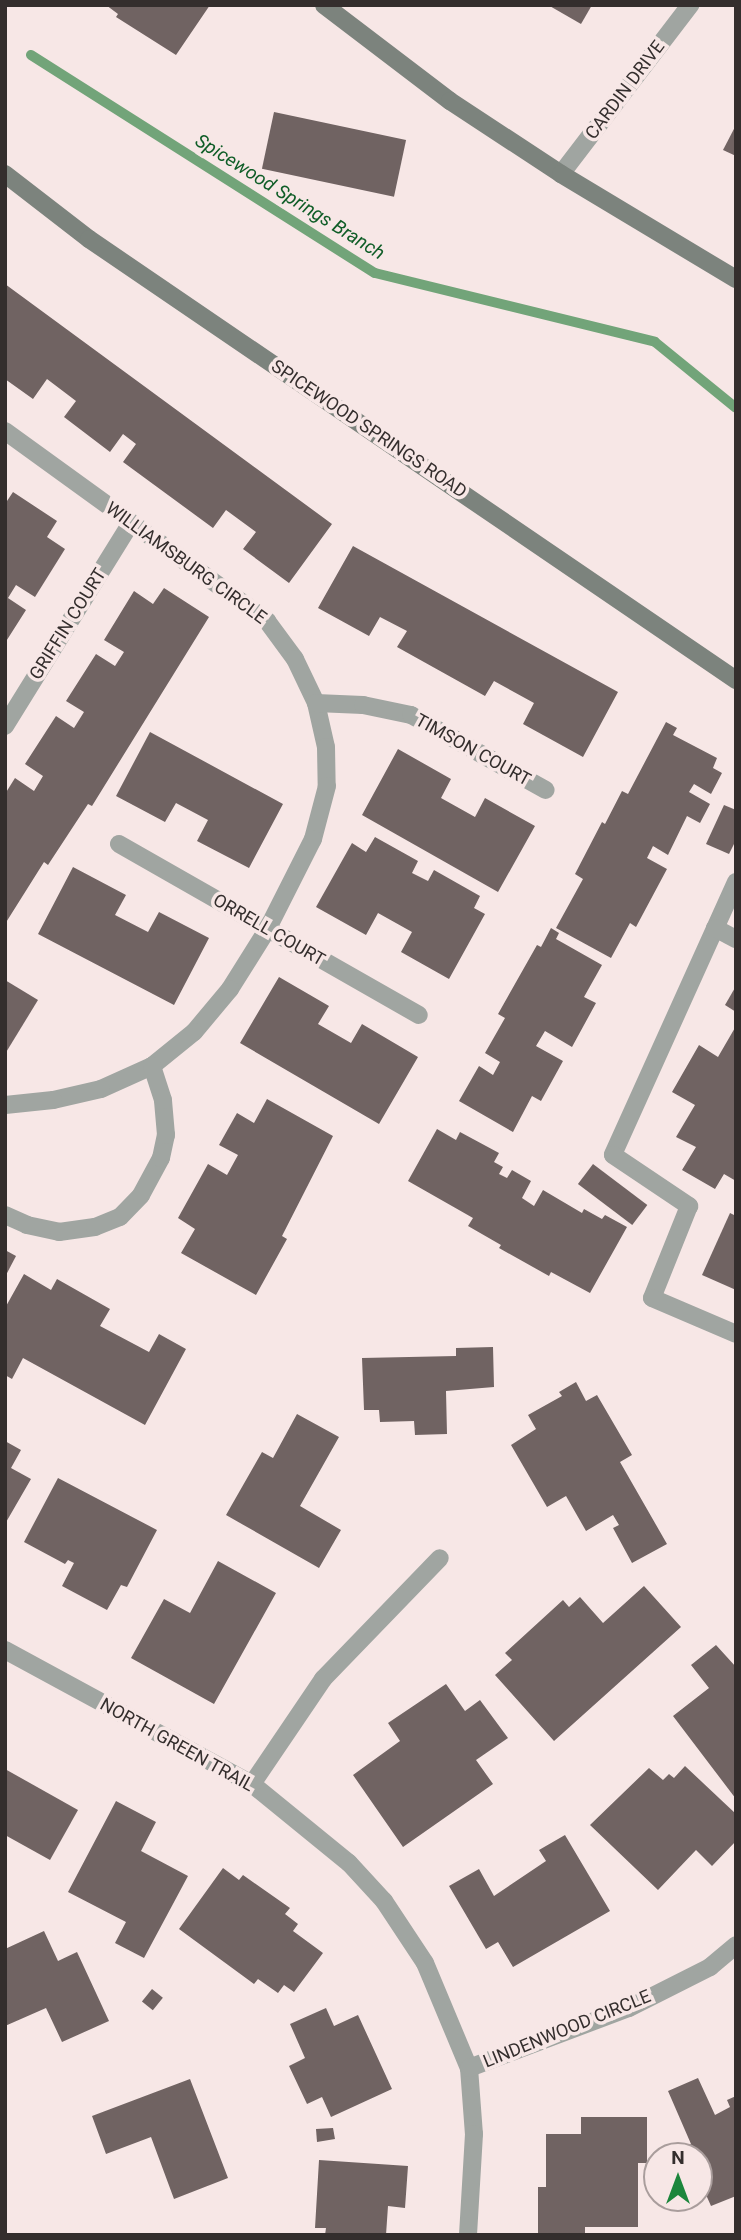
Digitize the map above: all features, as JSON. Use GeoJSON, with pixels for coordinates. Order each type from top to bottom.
{"type":"FeatureCollection","features":[{"type":"Feature","properties":{"kind":"main road"},"geometry":{"type":"LineString","coordinates":[[324,5],[450,100],[561,174],[736,279]]}},
{"type":"Feature","properties":{"kind":"main road","name":"SPICEWOOD SPRINGS ROAD"},"geometry":{"type":"LineString","coordinates":[[5,174],[89,239],[736,680]]}},
{"type":"Feature","properties":{"kind":"street","name":"CARDIN DRIVE"},"geometry":{"type":"LineString","coordinates":[[561,174],[690,5]]}},
{"type":"Feature","properties":{"kind":"street","name":"WILLIAMSBURG CIRCLE"},"geometry":{"type":"LineString","coordinates":[[5,430],[267,621],[295,659],[316,704],[326,747],[327,786],[313,839],[267,930],[230,989],[194,1032],[152,1066],[101,1089],[53,1100],[5,1105]]}},
{"type":"Feature","properties":{"kind":"street","name":"GRIFFIN COURT"},"geometry":{"type":"LineString","coordinates":[[5,726],[131,523]]}},
{"type":"Feature","properties":{"kind":"street","name":"TIMSON COURT"},"geometry":{"type":"LineString","coordinates":[[316,704],[363,705],[411,715],[545,790]]}},
{"type":"Feature","properties":{"kind":"street","name":"ORRELL COURT"},"geometry":{"type":"LineString","coordinates":[[119,845],[419,1015]]}},
{"type":"Feature","properties":{"kind":"street"},"geometry":{"type":"LineString","coordinates":[[736,882],[614,1155],[689,1206],[652,1298],[736,1334]]}},
{"type":"Feature","properties":{"kind":"street"},"geometry":{"type":"LineString","coordinates":[[715,928],[736,939]]}},
{"type":"Feature","properties":{"kind":"street"},"geometry":{"type":"LineString","coordinates":[[5,1215],[27,1225],[59,1232],[94,1227],[120,1217],[141,1195],[161,1158],[166,1135],[163,1100],[152,1066]]}},
{"type":"Feature","properties":{"kind":"street"},"geometry":{"type":"LineString","coordinates":[[252,1784],[323,1679],[440,1558]]}},
{"type":"Feature","properties":{"kind":"street","name":"NORTH GREEN TRAIL"},"geometry":{"type":"LineString","coordinates":[[5,1650],[252,1784],[349,1863],[384,1901],[425,1963],[469,2068],[474,2134],[468,2235]]}},
{"type":"Feature","properties":{"kind":"street","name":"LINDENWOOD CIRCLE"},"geometry":{"type":"LineString","coordinates":[[469,2068],[629,2008],[710,1967],[736,1945]]}},
{"type":"Feature","properties":{"kind":"building"},"geometry":{"type":"Polygon","coordinates":[[[106,5],[210,5],[176,55],[116,17],[118,14],[106,5]]]}},
{"type":"Feature","properties":{"kind":"building"},"geometry":{"type":"Polygon","coordinates":[[[548,5],[592,5],[581,24],[548,5]]]}},
{"type":"Feature","properties":{"kind":"building"},"geometry":{"type":"Polygon","coordinates":[[[274,112],[406,140],[394,197],[262,169],[274,112]]]}},
{"type":"Feature","properties":{"kind":"building"},"geometry":{"type":"Polygon","coordinates":[[[736,125],[736,156],[723,150],[736,125]]]}},
{"type":"Feature","properties":{"kind":"building"},"geometry":{"type":"Polygon","coordinates":[[[5,284],[332,524],[289,583],[243,549],[256,532],[226,510],[213,528],[123,462],[136,444],[123,434],[110,452],[64,417],[76,401],[47,379],[33,399],[5,379],[5,284]]]}},
{"type":"Feature","properties":{"kind":"building"},"geometry":{"type":"Polygon","coordinates":[[[13,492],[57,521],[47,537],[65,549],[35,597],[16,585],[8,598],[26,610],[5,643],[5,504],[13,492]]]}},
{"type":"Feature","properties":{"kind":"building"},"geometry":{"type":"Polygon","coordinates":[[[353,546],[618,692],[583,757],[523,724],[534,703],[494,681],[485,696],[397,647],[407,631],[380,617],[369,636],[318,608],[353,546]]]}},
{"type":"Feature","properties":{"kind":"building"},"geometry":{"type":"Polygon","coordinates":[[[164,588],[209,617],[92,806],[88,804],[48,865],[44,862],[5,924],[5,794],[15,778],[34,791],[43,776],[25,764],[56,716],[74,728],[84,712],[66,701],[96,654],[115,666],[124,652],[104,640],[134,591],[153,604],[164,588]]]}},
{"type":"Feature","properties":{"kind":"building"},"geometry":{"type":"Polygon","coordinates":[[[666,722],[677,728],[673,735],[717,758],[713,768],[722,773],[711,794],[694,784],[689,792],[710,804],[700,823],[687,816],[668,855],[653,846],[647,858],[667,869],[636,927],[630,923],[611,958],[556,928],[583,879],[575,874],[602,822],[605,824],[622,791],[628,794],[666,722]]]}},
{"type":"Feature","properties":{"kind":"building"},"geometry":{"type":"Polygon","coordinates":[[[150,732],[283,804],[249,868],[197,841],[208,820],[176,803],[165,822],[116,796],[150,732]]]}},
{"type":"Feature","properties":{"kind":"building"},"geometry":{"type":"Polygon","coordinates":[[[398,749],[451,779],[441,798],[475,817],[485,798],[535,826],[498,892],[362,815],[398,749]]]}},
{"type":"Feature","properties":{"kind":"building"},"geometry":{"type":"Polygon","coordinates":[[[724,805],[736,810],[736,840],[729,854],[706,844],[724,805]]]}},
{"type":"Feature","properties":{"kind":"building"},"geometry":{"type":"Polygon","coordinates":[[[375,837],[418,861],[412,873],[428,881],[434,870],[480,896],[474,908],[485,914],[449,979],[401,952],[412,932],[378,913],[366,935],[316,907],[352,843],[366,852],[375,837]]]}},
{"type":"Feature","properties":{"kind":"building"},"geometry":{"type":"Polygon","coordinates":[[[73,867],[126,895],[115,915],[148,932],[159,912],[209,938],[174,1005],[38,934],[73,867]]]}},
{"type":"Feature","properties":{"kind":"building"},"geometry":{"type":"Polygon","coordinates":[[[551,928],[559,933],[556,939],[602,965],[584,997],[596,1003],[572,1047],[545,1031],[536,1046],[563,1061],[541,1101],[532,1096],[513,1132],[459,1101],[479,1066],[493,1075],[500,1062],[485,1053],[505,1018],[498,1014],[537,945],[541,947],[551,928]]]}},
{"type":"Feature","properties":{"kind":"building"},"geometry":{"type":"Polygon","coordinates":[[[279,977],[329,1006],[318,1024],[351,1043],[362,1024],[418,1057],[379,1124],[240,1043],[279,977]]]}},
{"type":"Feature","properties":{"kind":"building"},"geometry":{"type":"Polygon","coordinates":[[[5,980],[38,1000],[5,1054],[5,980]]]}},
{"type":"Feature","properties":{"kind":"building"},"geometry":{"type":"Polygon","coordinates":[[[736,986],[736,1012],[725,1005],[736,986]]]}},
{"type":"Feature","properties":{"kind":"building"},"geometry":{"type":"Polygon","coordinates":[[[736,1026],[736,1181],[724,1174],[715,1189],[682,1170],[696,1147],[676,1137],[695,1105],[672,1092],[699,1045],[718,1057],[736,1026]]]}},
{"type":"Feature","properties":{"kind":"building"},"geometry":{"type":"Polygon","coordinates":[[[267,1099],[333,1136],[282,1236],[287,1239],[256,1295],[181,1253],[195,1229],[178,1218],[208,1164],[227,1175],[238,1155],[219,1145],[237,1113],[254,1123],[267,1099]]]}},
{"type":"Feature","properties":{"kind":"building"},"geometry":{"type":"Polygon","coordinates":[[[437,1129],[456,1140],[460,1132],[499,1153],[494,1162],[503,1167],[499,1174],[507,1178],[512,1170],[531,1181],[522,1198],[534,1206],[543,1190],[582,1213],[584,1209],[602,1219],[605,1215],[627,1227],[590,1293],[551,1272],[549,1276],[499,1248],[501,1245],[468,1226],[473,1218],[408,1181],[437,1129]]]}},
{"type":"Feature","properties":{"kind":"building"},"geometry":{"type":"Polygon","coordinates":[[[593,1164],[647,1205],[632,1225],[578,1184],[593,1164]]]}},
{"type":"Feature","properties":{"kind":"building"},"geometry":{"type":"Polygon","coordinates":[[[730,1213],[736,1216],[736,1290],[702,1275],[730,1213]]]}},
{"type":"Feature","properties":{"kind":"building"},"geometry":{"type":"Polygon","coordinates":[[[5,1250],[16,1256],[5,1277],[5,1250]]]}},
{"type":"Feature","properties":{"kind":"building"},"geometry":{"type":"Polygon","coordinates":[[[24,1274],[51,1290],[57,1279],[110,1309],[100,1326],[149,1352],[159,1334],[186,1349],[145,1425],[23,1358],[12,1379],[5,1375],[5,1308],[24,1274]]]}},
{"type":"Feature","properties":{"kind":"building"},"geometry":{"type":"Polygon","coordinates":[[[493,1347],[494,1387],[446,1391],[447,1434],[415,1435],[414,1421],[380,1422],[379,1410],[364,1410],[362,1358],[456,1356],[456,1348],[493,1347]]]}},
{"type":"Feature","properties":{"kind":"building"},"geometry":{"type":"Polygon","coordinates":[[[576,1382],[586,1401],[597,1395],[632,1455],[620,1462],[667,1544],[632,1563],[613,1528],[619,1525],[613,1515],[586,1531],[566,1496],[547,1507],[511,1445],[536,1429],[528,1415],[562,1396],[559,1392],[576,1382]]]}},
{"type":"Feature","properties":{"kind":"building"},"geometry":{"type":"Polygon","coordinates":[[[297,1414],[339,1437],[300,1506],[341,1530],[319,1568],[226,1515],[262,1452],[273,1458],[297,1414]]]}},
{"type":"Feature","properties":{"kind":"building"},"geometry":{"type":"Polygon","coordinates":[[[5,1441],[21,1450],[11,1468],[31,1479],[5,1524],[5,1441]]]}},
{"type":"Feature","properties":{"kind":"building"},"geometry":{"type":"Polygon","coordinates":[[[58,1478],[157,1530],[127,1587],[121,1585],[107,1610],[62,1586],[74,1563],[68,1560],[65,1564],[24,1542],[58,1478]]]}},
{"type":"Feature","properties":{"kind":"building"},"geometry":{"type":"Polygon","coordinates":[[[218,1561],[276,1593],[214,1704],[131,1658],[164,1599],[190,1613],[218,1561]]]}},
{"type":"Feature","properties":{"kind":"building"},"geometry":{"type":"Polygon","coordinates":[[[644,1586],[681,1627],[554,1741],[495,1675],[512,1660],[505,1653],[563,1600],[569,1607],[580,1597],[603,1623],[644,1586]]]}},
{"type":"Feature","properties":{"kind":"building"},"geometry":{"type":"Polygon","coordinates":[[[716,1645],[736,1667],[736,1799],[673,1716],[709,1688],[691,1665],[716,1645]]]}},
{"type":"Feature","properties":{"kind":"building"},"geometry":{"type":"Polygon","coordinates":[[[446,1684],[465,1711],[480,1700],[508,1738],[476,1760],[493,1784],[403,1847],[353,1775],[400,1741],[388,1723],[446,1684]]]}},
{"type":"Feature","properties":{"kind":"building"},"geometry":{"type":"Polygon","coordinates":[[[685,1766],[736,1814],[736,1841],[712,1866],[696,1850],[658,1890],[590,1825],[649,1768],[663,1780],[669,1774],[674,1778],[685,1766]]]}},
{"type":"Feature","properties":{"kind":"building"},"geometry":{"type":"Polygon","coordinates":[[[5,1769],[78,1810],[50,1860],[5,1835],[5,1769]]]}},
{"type":"Feature","properties":{"kind":"building"},"geometry":{"type":"Polygon","coordinates":[[[116,1801],[156,1822],[141,1851],[188,1876],[144,1958],[115,1943],[126,1922],[68,1892],[116,1801]]]}},
{"type":"Feature","properties":{"kind":"building"},"geometry":{"type":"Polygon","coordinates":[[[565,1835],[610,1911],[513,1967],[498,1942],[486,1949],[449,1886],[479,1869],[494,1896],[546,1861],[539,1850],[565,1835]]]}},
{"type":"Feature","properties":{"kind":"building"},"geometry":{"type":"Polygon","coordinates":[[[223,1868],[239,1880],[243,1875],[290,1908],[285,1914],[298,1924],[293,1931],[323,1953],[294,1992],[284,1985],[278,1993],[258,1979],[254,1984],[179,1929],[223,1868]]]}},
{"type":"Feature","properties":{"kind":"building"},"geometry":{"type":"Polygon","coordinates":[[[44,1931],[58,1961],[77,1952],[109,2021],[62,2042],[46,2008],[5,2026],[5,1949],[44,1931]]]}},
{"type":"Feature","properties":{"kind":"building"},"geometry":{"type":"Polygon","coordinates":[[[152,1989],[163,1998],[153,2010],[142,2001],[152,1989]]]}},
{"type":"Feature","properties":{"kind":"building"},"geometry":{"type":"Polygon","coordinates":[[[326,2008],[334,2026],[358,2015],[392,2089],[331,2117],[322,2097],[307,2104],[289,2066],[305,2058],[290,2024],[326,2008]]]}},
{"type":"Feature","properties":{"kind":"building"},"geometry":{"type":"Polygon","coordinates":[[[698,2078],[715,2115],[730,2107],[727,2100],[736,2096],[736,2196],[713,2205],[713,2142],[690,2142],[668,2091],[698,2078]]]}},
{"type":"Feature","properties":{"kind":"building"},"geometry":{"type":"Polygon","coordinates":[[[190,2079],[228,2178],[174,2199],[151,2137],[106,2154],[92,2116],[190,2079]]]}},
{"type":"Feature","properties":{"kind":"building"},"geometry":{"type":"Polygon","coordinates":[[[581,2117],[647,2117],[647,2142],[643,2142],[643,2163],[638,2163],[638,2227],[585,2227],[585,2235],[538,2235],[538,2187],[546,2187],[546,2134],[581,2134],[581,2117]]]}},
{"type":"Feature","properties":{"kind":"building"},"geometry":{"type":"Polygon","coordinates":[[[333,2128],[335,2139],[317,2142],[316,2129],[333,2128]]]}},
{"type":"Feature","properties":{"kind":"building"},"geometry":{"type":"Polygon","coordinates":[[[319,2160],[408,2166],[405,2208],[388,2206],[386,2235],[325,2235],[326,2228],[315,2228],[319,2160]]]}},
{"type":"Feature","properties":{"kind":"waterway","name":"Spicewood Springs Branch"},"geometry":{"type":"LineString","coordinates":[[31,55],[375,273],[655,342],[736,408]]}}]}
